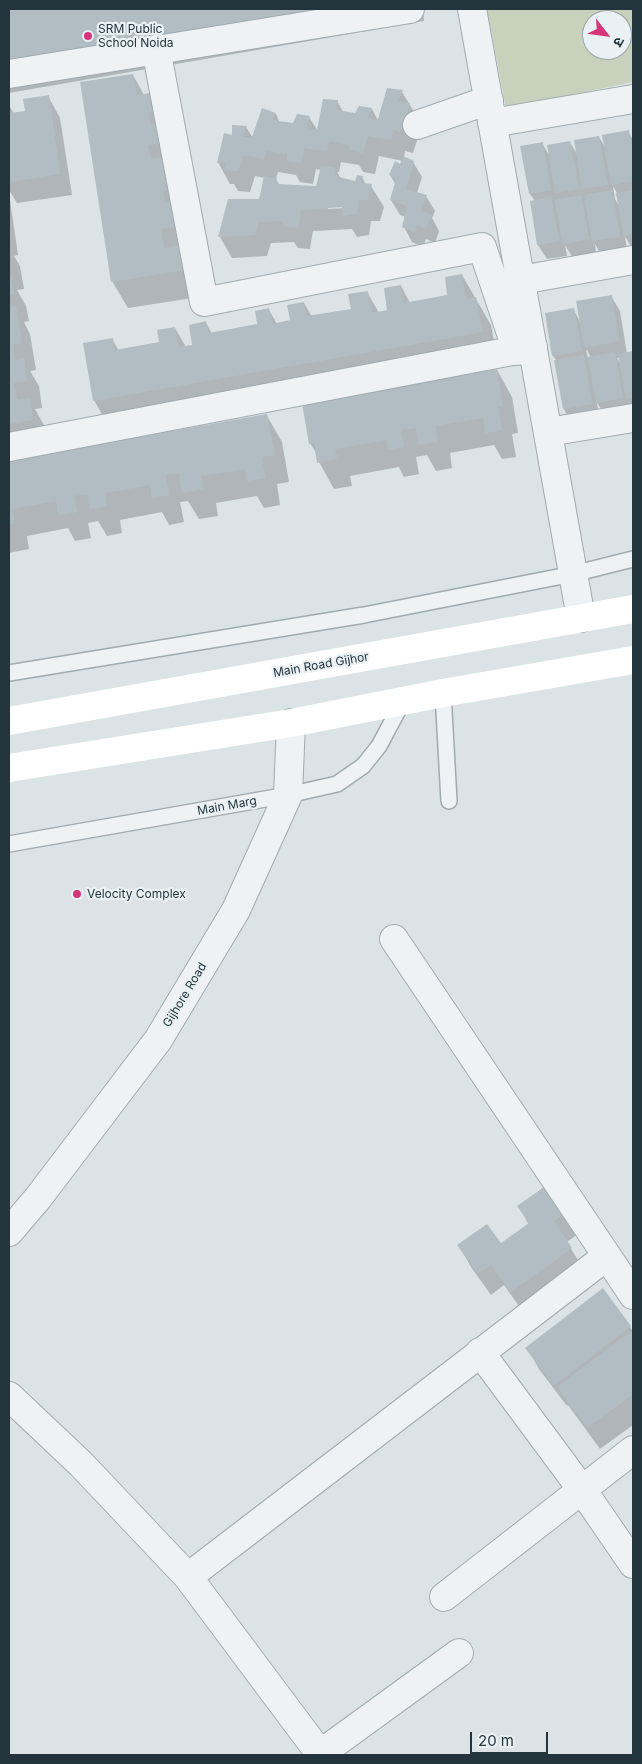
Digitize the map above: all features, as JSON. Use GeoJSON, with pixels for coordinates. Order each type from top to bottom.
{"type":"FeatureCollection","features":[{"type":"Feature","properties":{"kind":"street"},"geometry":{"type":"LineString","coordinates":[[9,74],[410,9]]}},
{"type":"Feature","properties":{"kind":"street"},"geometry":{"type":"LineString","coordinates":[[472,9],[521,280],[525,349]]}},
{"type":"Feature","properties":{"kind":"street"},"geometry":{"type":"LineString","coordinates":[[156,49],[204,302],[482,247],[525,349],[548,432],[581,618]]}},
{"type":"Feature","properties":{"kind":"street"},"geometry":{"type":"LineString","coordinates":[[417,125],[490,111],[633,99]]}},
{"type":"Feature","properties":{"kind":"street"},"geometry":{"type":"LineString","coordinates":[[521,280],[633,260]]}},
{"type":"Feature","properties":{"kind":"street"},"geometry":{"type":"LineString","coordinates":[[9,447],[525,349]]}},
{"type":"Feature","properties":{"kind":"street"},"geometry":{"type":"LineString","coordinates":[[548,432],[633,418]]}},
{"type":"Feature","properties":{"kind":"street","name":"Main Road Gijhor"},"geometry":{"type":"LineString","coordinates":[[9,720],[633,609]]}},
{"type":"Feature","properties":{"kind":"street"},"geometry":{"type":"LineString","coordinates":[[9,768],[291,724],[443,693],[633,660]]}},
{"type":"Feature","properties":{"kind":"street","name":"Gijhore Road"},"geometry":{"type":"LineString","coordinates":[[9,1232],[38,1198],[158,1040],[236,910],[288,795],[291,724]]}},
{"type":"Feature","properties":{"kind":"street"},"geometry":{"type":"LineString","coordinates":[[394,938],[633,1294]]}},
{"type":"Feature","properties":{"kind":"street"},"geometry":{"type":"LineString","coordinates":[[188,1577],[607,1256]]}},
{"type":"Feature","properties":{"kind":"street"},"geometry":{"type":"LineString","coordinates":[[480,1352],[583,1491],[633,1564]]}},
{"type":"Feature","properties":{"kind":"street"},"geometry":{"type":"LineString","coordinates":[[9,1396],[81,1464],[188,1577],[321,1754],[459,1653]]}},
{"type":"Feature","properties":{"kind":"street"},"geometry":{"type":"LineString","coordinates":[[444,1597],[583,1491],[633,1450]]}},
{"type":"Feature","properties":{"kind":"lane"},"geometry":{"type":"LineString","coordinates":[[9,673],[364,614],[573,574],[633,560]]}},
{"type":"Feature","properties":{"kind":"lane"},"geometry":{"type":"LineString","coordinates":[[443,693],[449,801]]}},
{"type":"Feature","properties":{"kind":"lane","name":"Main Marg"},"geometry":{"type":"LineString","coordinates":[[9,844],[288,795],[338,784],[364,766],[379,746],[403,701]]}},
{"type":"Feature","properties":{"kind":"green space"},"geometry":{"type":"Polygon","coordinates":[[[487,9],[633,9],[633,82],[506,108],[487,9]]]}},
{"type":"Feature","properties":{"kind":"building","name":"SRM Public School Noida"},"geometry":{"type":"Polygon","coordinates":[[[9,9],[318,9],[318,10],[9,64],[9,9]]]}},
{"type":"Feature","properties":{"kind":"building"},"geometry":{"type":"Polygon","coordinates":[[[133,74],[137,95],[157,92],[160,110],[149,112],[151,124],[161,122],[164,143],[148,145],[151,159],[167,156],[172,189],[163,190],[165,202],[174,201],[177,226],[161,229],[164,248],[180,245],[184,270],[111,282],[80,82],[133,74]]]}},
{"type":"Feature","properties":{"kind":"building"},"geometry":{"type":"Polygon","coordinates":[[[387,88],[403,90],[398,101],[410,103],[401,132],[393,130],[391,140],[368,136],[363,153],[349,150],[349,145],[329,141],[327,151],[304,148],[301,163],[287,161],[287,154],[266,151],[264,159],[243,155],[238,171],[224,170],[226,163],[217,163],[224,133],[232,135],[232,125],[247,126],[243,137],[252,137],[262,108],[276,113],[272,120],[293,123],[297,114],[310,116],[306,128],[317,130],[323,99],[338,100],[337,110],[355,113],[359,106],[372,108],[368,118],[378,119],[387,88]]]}},
{"type":"Feature","properties":{"kind":"building"},"geometry":{"type":"Polygon","coordinates":[[[49,95],[60,174],[9,182],[9,113],[25,111],[23,99],[49,95]]]}},
{"type":"Feature","properties":{"kind":"building"},"geometry":{"type":"Polygon","coordinates":[[[629,130],[633,154],[633,181],[611,185],[602,135],[629,130]]]}},
{"type":"Feature","properties":{"kind":"building"},"geometry":{"type":"Polygon","coordinates":[[[599,136],[608,185],[582,189],[574,140],[599,136]]]}},
{"type":"Feature","properties":{"kind":"building"},"geometry":{"type":"Polygon","coordinates":[[[570,141],[579,189],[555,193],[547,145],[570,141]]]}},
{"type":"Feature","properties":{"kind":"building"},"geometry":{"type":"Polygon","coordinates":[[[543,142],[551,190],[529,194],[520,146],[543,142]]]}},
{"type":"Feature","properties":{"kind":"building"},"geometry":{"type":"Polygon","coordinates":[[[403,156],[414,161],[406,189],[427,195],[421,211],[432,215],[426,229],[417,225],[415,233],[402,227],[407,206],[390,200],[396,179],[389,175],[395,161],[400,164],[403,156]]]}},
{"type":"Feature","properties":{"kind":"building"},"geometry":{"type":"Polygon","coordinates":[[[321,166],[336,168],[335,176],[355,181],[357,175],[363,176],[361,183],[372,184],[368,200],[359,200],[357,214],[343,216],[342,207],[301,210],[298,228],[284,227],[283,221],[259,222],[255,235],[218,237],[228,199],[259,199],[264,176],[277,178],[276,184],[316,186],[321,166]]]}},
{"type":"Feature","properties":{"kind":"building"},"geometry":{"type":"Polygon","coordinates":[[[612,190],[620,237],[592,241],[584,195],[612,190]]]}},
{"type":"Feature","properties":{"kind":"building"},"geometry":{"type":"Polygon","coordinates":[[[633,190],[633,234],[624,236],[616,193],[633,190]]]}},
{"type":"Feature","properties":{"kind":"building"},"geometry":{"type":"Polygon","coordinates":[[[581,195],[589,239],[563,244],[555,200],[581,195]]]}},
{"type":"Feature","properties":{"kind":"building"},"geometry":{"type":"Polygon","coordinates":[[[551,197],[559,241],[537,245],[530,201],[551,197]]]}},
{"type":"Feature","properties":{"kind":"building"},"geometry":{"type":"Polygon","coordinates":[[[462,274],[466,299],[476,297],[483,332],[93,401],[83,343],[113,338],[115,350],[159,342],[157,330],[175,327],[179,347],[192,345],[189,325],[206,321],[209,333],[257,324],[255,311],[269,308],[272,324],[290,320],[287,305],[304,302],[307,316],[351,309],[348,294],[368,291],[372,313],[387,310],[384,288],[401,285],[404,303],[447,295],[445,277],[462,274]]]}},
{"type":"Feature","properties":{"kind":"building"},"geometry":{"type":"Polygon","coordinates":[[[11,277],[14,295],[9,295],[9,278],[11,277]]]}},
{"type":"Feature","properties":{"kind":"building"},"geometry":{"type":"Polygon","coordinates":[[[612,295],[619,341],[584,348],[576,301],[612,295]]]}},
{"type":"Feature","properties":{"kind":"building"},"geometry":{"type":"Polygon","coordinates":[[[16,306],[22,343],[13,345],[15,360],[24,358],[27,381],[14,383],[17,400],[30,398],[33,420],[9,424],[9,307],[16,306]]]}},
{"type":"Feature","properties":{"kind":"building"},"geometry":{"type":"Polygon","coordinates":[[[574,308],[582,351],[552,356],[545,313],[574,308]]]}},
{"type":"Feature","properties":{"kind":"building"},"geometry":{"type":"Polygon","coordinates":[[[633,351],[633,398],[626,399],[618,354],[633,351]]]}},
{"type":"Feature","properties":{"kind":"building"},"geometry":{"type":"Polygon","coordinates":[[[615,352],[623,398],[596,403],[588,357],[615,352]]]}},
{"type":"Feature","properties":{"kind":"building"},"geometry":{"type":"Polygon","coordinates":[[[584,355],[592,404],[563,409],[554,360],[584,355]]]}},
{"type":"Feature","properties":{"kind":"building"},"geometry":{"type":"Polygon","coordinates":[[[497,369],[503,406],[498,407],[502,430],[485,433],[483,418],[435,426],[438,442],[419,445],[416,428],[401,430],[404,447],[388,450],[386,440],[335,449],[337,459],[317,463],[314,443],[309,444],[302,403],[497,369]]]}},
{"type":"Feature","properties":{"kind":"building"},"geometry":{"type":"Polygon","coordinates":[[[267,414],[275,455],[262,457],[265,478],[247,481],[245,469],[201,476],[203,489],[182,493],[179,473],[166,475],[169,495],[152,498],[150,485],[105,493],[107,506],[90,509],[87,494],[74,496],[77,512],[58,515],[56,501],[12,509],[15,523],[9,524],[9,460],[267,414]]]}},
{"type":"Feature","properties":{"kind":"building"},"geometry":{"type":"Polygon","coordinates":[[[547,1185],[566,1212],[554,1221],[572,1248],[511,1292],[491,1265],[478,1274],[457,1245],[487,1224],[501,1243],[529,1223],[517,1206],[547,1185]]]}},
{"type":"Feature","properties":{"kind":"building"},"geometry":{"type":"Polygon","coordinates":[[[603,1288],[631,1326],[554,1386],[525,1348],[603,1288]]]}},
{"type":"Feature","properties":{"kind":"building"},"geometry":{"type":"Polygon","coordinates":[[[633,1330],[633,1394],[587,1428],[557,1387],[633,1330]]]}},
{"type":"Feature","properties":{"kind":"place","name":"SRM Public School Noida"},"geometry":{"type":"Point","coordinates":[88,36]}},
{"type":"Feature","properties":{"kind":"place","name":"Velocity Complex"},"geometry":{"type":"Point","coordinates":[77,894]}}]}
